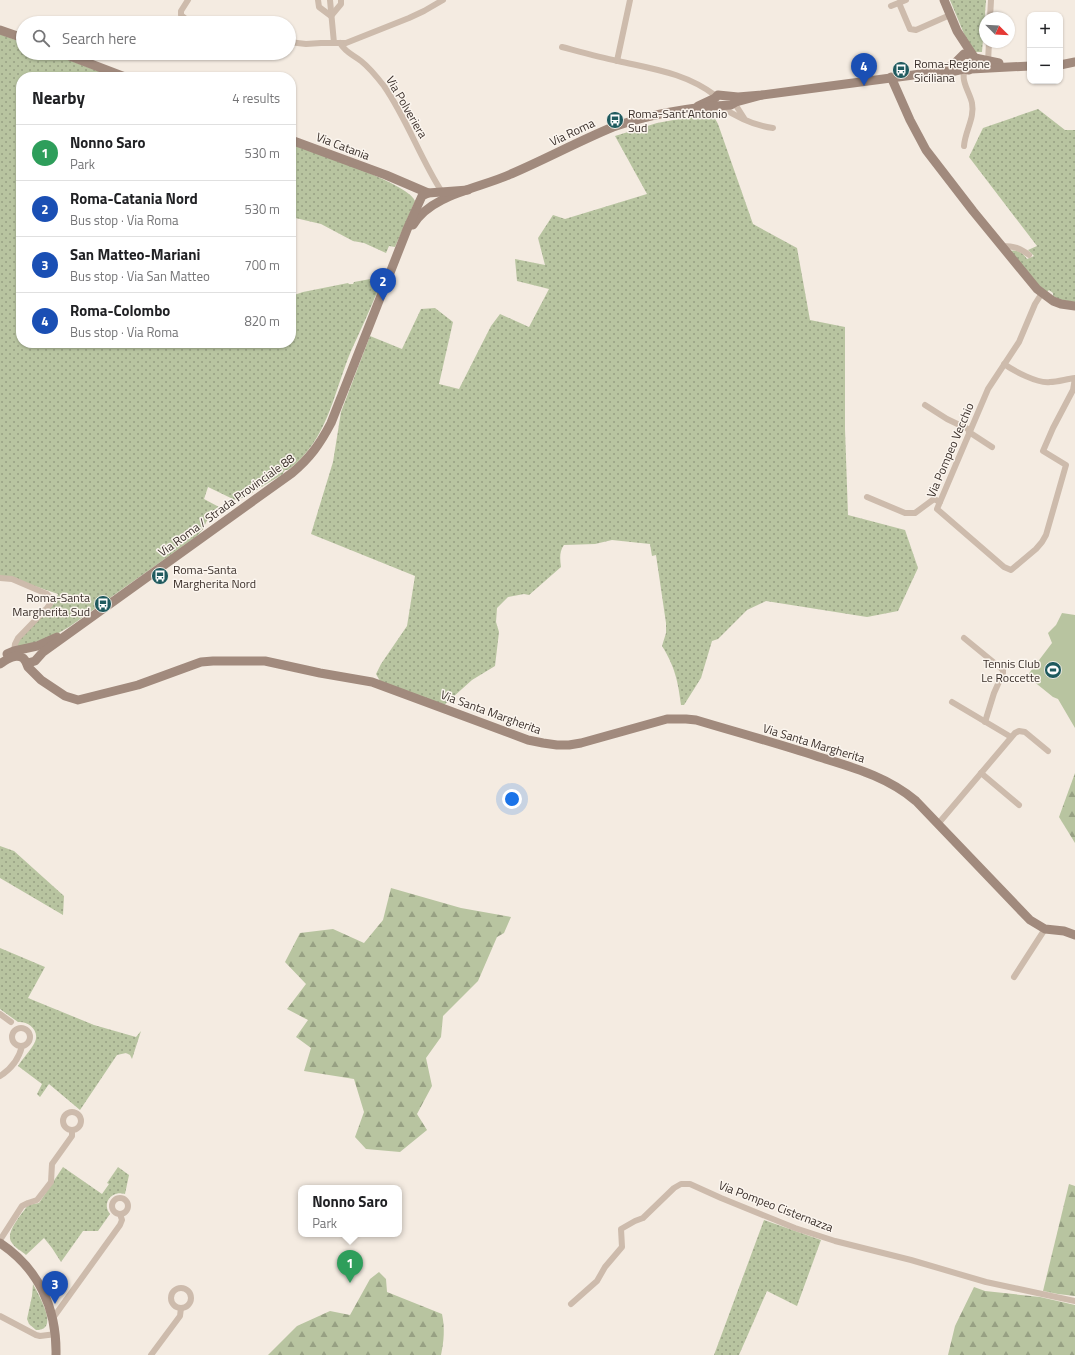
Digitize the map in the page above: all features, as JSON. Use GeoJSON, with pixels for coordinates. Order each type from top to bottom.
{"type":"FeatureCollection","features":[{"type":"Feature","properties":{"kind":"street"},"geometry":{"type":"LineString","coordinates":[[182,16],[181,11],[188,0]]}},
{"type":"Feature","properties":{"kind":"street"},"geometry":{"type":"LineString","coordinates":[[318,0],[319,7],[332,16]]}},
{"type":"Feature","properties":{"kind":"street"},"geometry":{"type":"LineString","coordinates":[[330,0],[337,43]]}},
{"type":"Feature","properties":{"kind":"street"},"geometry":{"type":"LineString","coordinates":[[332,16],[341,4],[341,0]]}},
{"type":"Feature","properties":{"kind":"street"},"geometry":{"type":"LineString","coordinates":[[296,43],[346,43],[403,21],[443,0]]}},
{"type":"Feature","properties":{"kind":"street"},"geometry":{"type":"LineString","coordinates":[[617,61],[630,0]]}},
{"type":"Feature","properties":{"kind":"street"},"geometry":{"type":"LineString","coordinates":[[891,6],[906,0]]}},
{"type":"Feature","properties":{"kind":"street"},"geometry":{"type":"LineString","coordinates":[[944,0],[957,31],[973,57],[975,64],[964,72],[964,82],[970,94],[973,110],[964,146]]}},
{"type":"Feature","properties":{"kind":"street"},"geometry":{"type":"LineString","coordinates":[[990,12],[991,0]]}},
{"type":"Feature","properties":{"kind":"street"},"geometry":{"type":"LineString","coordinates":[[899,3],[910,29],[916,30],[950,15]]}},
{"type":"Feature","properties":{"kind":"street"},"geometry":{"type":"LineString","coordinates":[[0,30],[16,36]]}},
{"type":"Feature","properties":{"kind":"street"},"geometry":{"type":"LineString","coordinates":[[957,31],[960,65],[967,69]]}},
{"type":"Feature","properties":{"kind":"street","name":"Via Polveriera"},"geometry":{"type":"LineString","coordinates":[[337,43],[344,50],[368,66],[390,94],[429,172],[442,192]]}},
{"type":"Feature","properties":{"kind":"street"},"geometry":{"type":"LineString","coordinates":[[562,47],[617,61],[667,71],[690,81],[745,119],[773,128]]}},
{"type":"Feature","properties":{"kind":"street"},"geometry":{"type":"LineString","coordinates":[[988,62],[989,48]]}},
{"type":"Feature","properties":{"kind":"street"},"geometry":{"type":"LineString","coordinates":[[921,74],[946,68],[960,59],[964,54],[988,62],[1027,62]]}},
{"type":"Feature","properties":{"kind":"street"},"geometry":{"type":"LineString","coordinates":[[80,60],[112,72]]}},
{"type":"Feature","properties":{"kind":"street"},"geometry":{"type":"LineString","coordinates":[[1063,60],[1075,61]]}},
{"type":"Feature","properties":{"kind":"street"},"geometry":{"type":"LineString","coordinates":[[1063,64],[1075,61]]}},
{"type":"Feature","properties":{"kind":"street"},"geometry":{"type":"LineString","coordinates":[[1027,66],[967,69],[938,74],[891,77],[910,120],[926,150],[1002,246],[1039,291],[1053,301],[1075,306]]}},
{"type":"Feature","properties":{"kind":"street","name":"Via Roma"},"geometry":{"type":"LineString","coordinates":[[468,190],[510,175],[613,127],[628,122],[690,109],[717,101],[718,95],[735,101],[762,95],[891,77]]}},
{"type":"Feature","properties":{"kind":"street"},"geometry":{"type":"LineString","coordinates":[[735,101],[745,119]]}},
{"type":"Feature","properties":{"kind":"street","name":"Via Catania"},"geometry":{"type":"LineString","coordinates":[[296,142],[386,176],[426,201]]}},
{"type":"Feature","properties":{"kind":"street"},"geometry":{"type":"LineString","coordinates":[[426,201],[442,192],[468,190]]}},
{"type":"Feature","properties":{"kind":"street"},"geometry":{"type":"LineString","coordinates":[[426,201],[442,200],[468,190]]}},
{"type":"Feature","properties":{"kind":"street","name":"Via Roma / Strada Provinciale 88"},"geometry":{"type":"LineString","coordinates":[[77,628],[306,462],[317,448],[331,423],[408,227],[426,201]]}},
{"type":"Feature","properties":{"kind":"street"},"geometry":{"type":"LineString","coordinates":[[1002,246],[1021,248],[1029,255]]}},
{"type":"Feature","properties":{"kind":"street","name":"Via Pompeo Vecchio"},"geometry":{"type":"LineString","coordinates":[[1004,364],[1015,372],[1044,382],[1050,383],[1075,378],[1073,390],[1043,451],[1066,465],[1046,535],[1036,550],[1011,570],[1004,567],[937,509],[988,389],[1004,364],[1019,342],[1039,291]]}},
{"type":"Feature","properties":{"kind":"street"},"geometry":{"type":"LineString","coordinates":[[925,405],[969,431],[992,447]]}},
{"type":"Feature","properties":{"kind":"street"},"geometry":{"type":"LineString","coordinates":[[867,497],[905,513],[915,512],[934,499],[940,502]]}},
{"type":"Feature","properties":{"kind":"street"},"geometry":{"type":"LineString","coordinates":[[0,578],[12,579],[48,594],[52,598],[47,608],[18,638],[14,651]]}},
{"type":"Feature","properties":{"kind":"street"},"geometry":{"type":"LineString","coordinates":[[0,662],[4,657],[14,651],[48,641],[77,628]]}},
{"type":"Feature","properties":{"kind":"street"},"geometry":{"type":"LineString","coordinates":[[0,662],[14,656],[33,662],[43,652],[77,628]]}},
{"type":"Feature","properties":{"kind":"street"},"geometry":{"type":"LineString","coordinates":[[964,638],[1003,670],[1004,673],[994,693],[985,722]]}},
{"type":"Feature","properties":{"kind":"street"},"geometry":{"type":"LineString","coordinates":[[27,648],[36,650],[40,674],[49,685]]}},
{"type":"Feature","properties":{"kind":"street"},"geometry":{"type":"LineString","coordinates":[[24,660],[23,653],[27,648]]}},
{"type":"Feature","properties":{"kind":"street","name":"Via Santa Margherita"},"geometry":{"type":"LineString","coordinates":[[24,660],[33,672],[49,685],[65,696],[78,700],[147,682],[201,662],[258,660],[320,674],[372,682],[528,740],[557,745],[581,743],[667,719],[696,720],[778,744],[878,777],[907,793],[1030,920],[1045,929],[1064,931],[1075,935]]}},
{"type":"Feature","properties":{"kind":"street"},"geometry":{"type":"LineString","coordinates":[[952,702],[1011,737]]}},
{"type":"Feature","properties":{"kind":"street"},"geometry":{"type":"LineString","coordinates":[[938,824],[1015,733],[1022,730],[1048,751]]}},
{"type":"Feature","properties":{"kind":"street"},"geometry":{"type":"LineString","coordinates":[[981,773],[1019,805]]}},
{"type":"Feature","properties":{"kind":"street"},"geometry":{"type":"LineString","coordinates":[[1014,977],[1045,929]]}},
{"type":"Feature","properties":{"kind":"street"},"geometry":{"type":"LineString","coordinates":[[0,1014],[11,1022]]}},
{"type":"Feature","properties":{"kind":"street"},"geometry":{"type":"LineString","coordinates":[[0,1076],[9,1070],[19,1057],[22,1046]]}},
{"type":"Feature","properties":{"kind":"street"},"geometry":{"type":"LineString","coordinates":[[0,1240],[22,1206],[28,1202],[37,1200],[51,1182],[52,1164],[72,1136],[72,1130]]}},
{"type":"Feature","properties":{"kind":"street","name":"Via Pompeo Cisternazza"},"geometry":{"type":"LineString","coordinates":[[571,1304],[597,1281],[622,1247],[621,1229],[635,1220],[643,1218],[674,1188],[681,1184],[690,1184],[715,1196],[795,1228],[835,1241],[918,1262],[986,1282],[1075,1301]]}},
{"type":"Feature","properties":{"kind":"street"},"geometry":{"type":"LineString","coordinates":[[53,1318],[120,1225],[122,1220],[120,1214]]}},
{"type":"Feature","properties":{"kind":"street"},"geometry":{"type":"LineString","coordinates":[[0,1243],[29,1269],[45,1295],[53,1318],[56,1334],[56,1355]]}},
{"type":"Feature","properties":{"kind":"street"},"geometry":{"type":"LineString","coordinates":[[151,1355],[180,1316],[181,1308]]}},
{"type":"Feature","properties":{"kind":"street"},"geometry":{"type":"LineString","coordinates":[[0,1316],[36,1335],[56,1334]]}},
{"type":"Feature","properties":{"kind":"green space"},"geometry":{"type":"Polygon","coordinates":[[[950,0],[986,0],[985,12],[979,12],[979,48],[982,48],[982,52],[974,52],[967,41],[950,0]]]}},
{"type":"Feature","properties":{"kind":"green space"},"geometry":{"type":"Polygon","coordinates":[[[0,34],[16,40],[16,60],[69,60],[101,72],[16,72],[16,348],[296,348],[296,294],[348,283],[353,284],[354,282],[381,277],[383,278],[351,351],[334,400],[321,431],[301,458],[288,470],[285,470],[283,474],[245,497],[235,500],[208,487],[204,499],[219,507],[211,512],[203,529],[197,536],[69,627],[55,635],[16,649],[20,638],[51,607],[58,594],[11,578],[0,576],[0,34]]]}},
{"type":"Feature","properties":{"kind":"green space"},"geometry":{"type":"Polygon","coordinates":[[[1038,109],[1065,130],[1075,130],[1075,302],[1060,300],[1053,296],[1053,293],[1049,290],[1047,292],[1039,286],[1009,251],[1020,252],[1027,259],[1034,256],[1028,250],[1037,246],[969,157],[983,128],[1038,109]]]}},
{"type":"Feature","properties":{"kind":"green space"},"geometry":{"type":"Polygon","coordinates":[[[712,113],[718,124],[753,224],[797,248],[810,320],[845,327],[845,429],[848,515],[905,530],[918,568],[898,611],[867,617],[766,601],[747,610],[718,639],[712,641],[701,678],[684,705],[681,705],[675,674],[662,646],[666,633],[666,623],[656,555],[652,556],[650,544],[612,540],[595,544],[564,545],[560,558],[561,567],[529,595],[524,594],[508,597],[497,608],[496,622],[499,632],[495,666],[472,680],[443,706],[380,681],[376,674],[381,664],[407,626],[415,576],[311,534],[333,462],[341,412],[370,336],[402,349],[421,309],[435,308],[453,322],[439,384],[459,389],[491,326],[500,314],[529,327],[549,289],[517,281],[515,259],[545,265],[538,238],[553,215],[565,219],[647,194],[615,136],[657,123],[712,113]]]}},
{"type":"Feature","properties":{"kind":"green space"},"geometry":{"type":"Polygon","coordinates":[[[296,146],[379,177],[409,194],[415,201],[395,247],[389,246],[386,253],[364,243],[353,241],[321,224],[296,218],[296,146]]]}},
{"type":"Feature","properties":{"kind":"green space","name":"Tennis Club Le Roccette"},"geometry":{"type":"Polygon","coordinates":[[[1062,613],[1075,615],[1075,728],[1058,699],[1053,697],[1027,676],[1052,643],[1048,633],[1056,625],[1062,613]]]}},
{"type":"Feature","properties":{"kind":"green space"},"geometry":{"type":"Polygon","coordinates":[[[1075,773],[1075,843],[1059,817],[1075,773]]]}},
{"type":"Feature","properties":{"kind":"green space"},"geometry":{"type":"Polygon","coordinates":[[[0,846],[14,851],[64,896],[63,915],[0,878],[0,846]]]}},
{"type":"Feature","properties":{"kind":"green space"},"geometry":{"type":"Polygon","coordinates":[[[391,888],[461,908],[511,917],[504,933],[497,937],[478,981],[443,1016],[441,1037],[426,1058],[432,1086],[417,1114],[427,1130],[400,1152],[366,1149],[355,1137],[364,1112],[354,1079],[304,1071],[311,1048],[296,1037],[308,1020],[287,1009],[306,984],[285,962],[300,933],[333,929],[364,943],[383,920],[391,888]]]}},
{"type":"Feature","properties":{"kind":"green space"},"geometry":{"type":"Polygon","coordinates":[[[0,948],[45,967],[28,998],[94,1025],[136,1037],[141,1031],[132,1059],[130,1055],[126,1053],[117,1055],[80,1110],[49,1084],[40,1097],[37,1094],[42,1084],[18,1066],[35,1042],[36,1034],[32,1027],[26,1023],[18,1022],[0,1009],[0,948]]]}},
{"type":"Feature","properties":{"kind":"green space"},"geometry":{"type":"Polygon","coordinates":[[[63,1167],[102,1194],[109,1184],[107,1183],[118,1167],[129,1175],[125,1194],[116,1194],[110,1198],[107,1205],[110,1214],[98,1231],[83,1231],[61,1262],[44,1238],[26,1255],[12,1243],[10,1234],[12,1229],[28,1205],[39,1203],[63,1167]]]}},
{"type":"Feature","properties":{"kind":"green space"},"geometry":{"type":"Polygon","coordinates":[[[1069,1184],[1075,1186],[1075,1296],[1043,1291],[1069,1184]]]}},
{"type":"Feature","properties":{"kind":"green space"},"geometry":{"type":"Polygon","coordinates":[[[764,1220],[821,1240],[797,1306],[767,1291],[739,1355],[714,1355],[764,1220]]]}},
{"type":"Feature","properties":{"kind":"green space"},"geometry":{"type":"Polygon","coordinates":[[[379,1272],[386,1279],[387,1292],[442,1314],[444,1334],[441,1355],[268,1355],[297,1326],[330,1311],[350,1315],[370,1279],[379,1272]]]}},
{"type":"Feature","properties":{"kind":"green space"},"geometry":{"type":"Polygon","coordinates":[[[33,1284],[43,1303],[47,1319],[47,1325],[43,1329],[36,1330],[29,1324],[27,1319],[33,1284]]]}},
{"type":"Feature","properties":{"kind":"green space"},"geometry":{"type":"Polygon","coordinates":[[[974,1287],[985,1291],[1040,1297],[1075,1305],[1075,1355],[948,1355],[955,1326],[974,1287]]]}},
{"type":"Feature","properties":{"kind":"place","name":"Roma-Regione Siciliana"},"geometry":{"type":"Point","coordinates":[901,70]}},
{"type":"Feature","properties":{"kind":"place","name":"Roma-Colombo"},"geometry":{"type":"Point","coordinates":[864,86]}},
{"type":"Feature","properties":{"kind":"place","name":"Roma-Sant'Antonio Sud"},"geometry":{"type":"Point","coordinates":[615,120]}},
{"type":"Feature","properties":{"kind":"place","name":"Roma-Catania Nord"},"geometry":{"type":"Point","coordinates":[383,301]}},
{"type":"Feature","properties":{"kind":"place","name":"Roma-Santa Margherita Nord"},"geometry":{"type":"Point","coordinates":[160,576]}},
{"type":"Feature","properties":{"kind":"place","name":"Roma-Santa Margherita Sud"},"geometry":{"type":"Point","coordinates":[103,604]}},
{"type":"Feature","properties":{"kind":"place","name":"Tennis Club Le Roccette"},"geometry":{"type":"Point","coordinates":[1053,670]}},
{"type":"Feature","properties":{"kind":"place","name":"Nonno Saro"},"geometry":{"type":"Point","coordinates":[350,1283]}},
{"type":"Feature","properties":{"kind":"place","name":"San Matteo-Mariani"},"geometry":{"type":"Point","coordinates":[55,1304]}}]}
